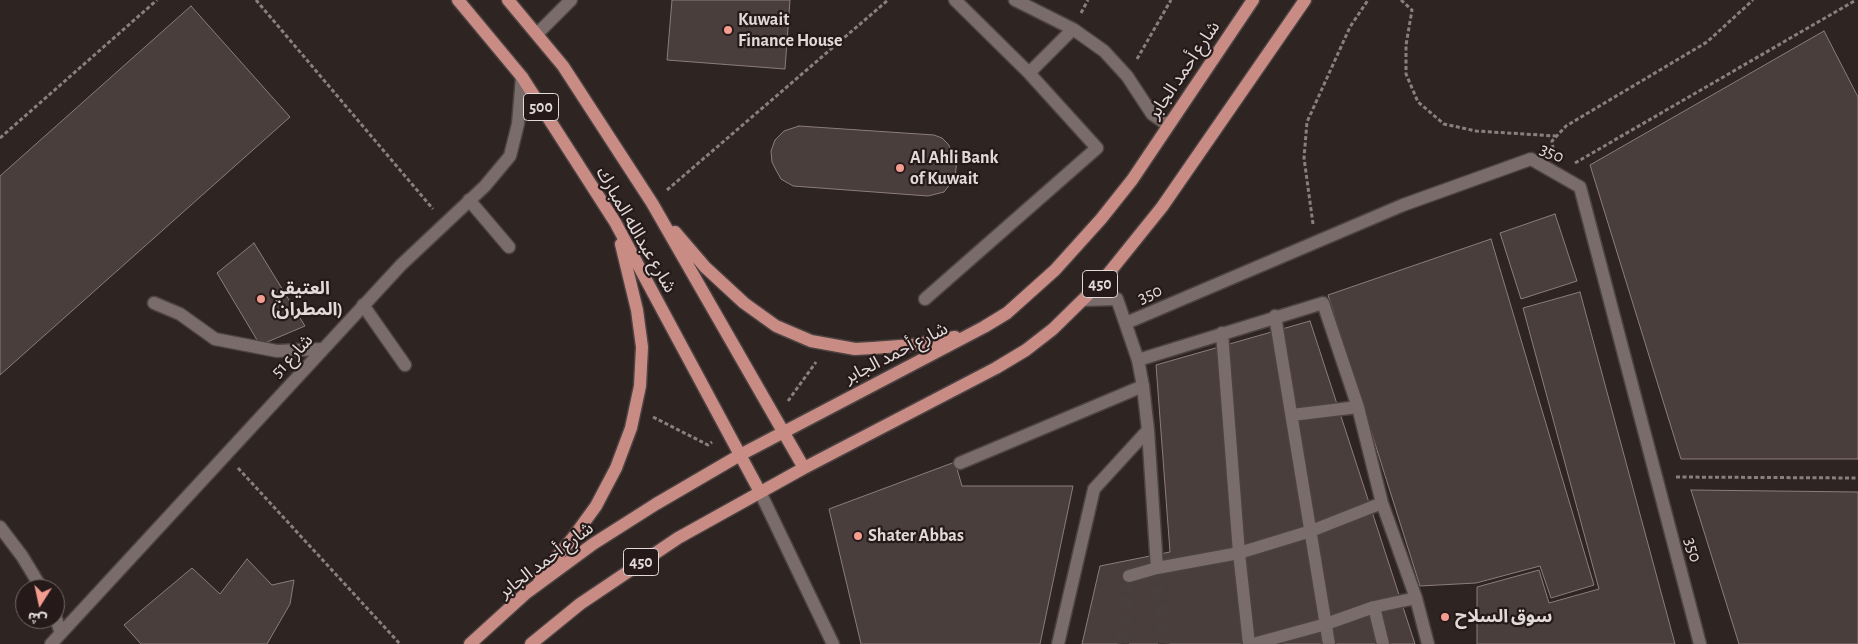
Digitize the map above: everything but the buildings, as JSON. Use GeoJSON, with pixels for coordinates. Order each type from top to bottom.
{"type":"FeatureCollection","features":[{"type":"Feature","properties":{"kind":"main road","name":"شارع عبدالله المبارك"},"geometry":{"type":"LineString","coordinates":[[458,0],[522,78],[615,222],[760,492]]}},
{"type":"Feature","properties":{"kind":"main road","name":"شارع عبدالله المبارك"},"geometry":{"type":"LineString","coordinates":[[508,0],[563,66],[654,208],[804,468]]}},
{"type":"Feature","properties":{"kind":"main road","name":"شارع أحمد الجابر"},"geometry":{"type":"LineString","coordinates":[[470,644],[525,594],[594,544],[656,504],[740,455],[984,327],[1007,313],[1030,294],[1076,248],[1132,180],[1253,0]]}},
{"type":"Feature","properties":{"kind":"main road","name":"450"},"geometry":{"type":"LineString","coordinates":[[531,644],[580,604],[678,538],[804,468],[1011,359],[1053,329],[1084,300],[1129,250],[1162,207],[1305,0]]}},
{"type":"Feature","properties":{"kind":"main road"},"geometry":{"type":"LineString","coordinates":[[654,208],[705,267],[744,304],[776,326],[811,341],[855,349],[892,347],[936,341],[984,327]]}},
{"type":"Feature","properties":{"kind":"main road"},"geometry":{"type":"LineString","coordinates":[[525,594],[572,539],[596,506],[623,453],[633,421],[640,386],[642,339],[636,304],[615,222]]}},
{"type":"Feature","properties":{"kind":"street"},"geometry":{"type":"LineString","coordinates":[[537,34],[571,0]]}},
{"type":"Feature","properties":{"kind":"street"},"geometry":{"type":"LineString","coordinates":[[925,299],[1097,148],[1030,73],[955,0]]}},
{"type":"Feature","properties":{"kind":"street"},"geometry":{"type":"LineString","coordinates":[[1015,0],[1073,29],[1104,51],[1126,76],[1152,114],[1168,125]]}},
{"type":"Feature","properties":{"kind":"street"},"geometry":{"type":"LineString","coordinates":[[1030,73],[1073,29]]}},
{"type":"Feature","properties":{"kind":"street","name":"شارع 51"},"geometry":{"type":"LineString","coordinates":[[51,644],[401,265],[485,186],[510,156],[518,124],[522,78]]}},
{"type":"Feature","properties":{"kind":"street","name":"350"},"geometry":{"type":"LineString","coordinates":[[1084,300],[1116,299],[1126,324],[1403,205],[1531,159],[1580,187],[1700,644]]}},
{"type":"Feature","properties":{"kind":"street"},"geometry":{"type":"LineString","coordinates":[[469,200],[509,247]]}},
{"type":"Feature","properties":{"kind":"street"},"geometry":{"type":"LineString","coordinates":[[154,303],[180,314],[215,339],[277,351],[322,349]]}},
{"type":"Feature","properties":{"kind":"street"},"geometry":{"type":"LineString","coordinates":[[1138,360],[1275,316],[1323,303],[1358,407],[1382,503],[1416,598],[1428,644]]}},
{"type":"Feature","properties":{"kind":"street"},"geometry":{"type":"LineString","coordinates":[[363,306],[406,365]]}},
{"type":"Feature","properties":{"kind":"street"},"geometry":{"type":"LineString","coordinates":[[1275,316],[1329,644]]}},
{"type":"Feature","properties":{"kind":"street"},"geometry":{"type":"LineString","coordinates":[[1126,324],[1138,360],[1143,386],[1148,430],[1157,568]]}},
{"type":"Feature","properties":{"kind":"street"},"geometry":{"type":"LineString","coordinates":[[1222,333],[1239,553],[1249,644]]}},
{"type":"Feature","properties":{"kind":"street"},"geometry":{"type":"LineString","coordinates":[[960,463],[1143,386]]}},
{"type":"Feature","properties":{"kind":"street"},"geometry":{"type":"LineString","coordinates":[[1292,415],[1358,407]]}},
{"type":"Feature","properties":{"kind":"street"},"geometry":{"type":"LineString","coordinates":[[1058,644],[1094,489],[1148,430]]}},
{"type":"Feature","properties":{"kind":"street"},"geometry":{"type":"LineString","coordinates":[[760,492],[833,644]]}},
{"type":"Feature","properties":{"kind":"street"},"geometry":{"type":"LineString","coordinates":[[1130,576],[1157,568],[1239,553],[1311,531],[1382,503]]}},
{"type":"Feature","properties":{"kind":"street"},"geometry":{"type":"LineString","coordinates":[[0,527],[22,556],[36,579]]}},
{"type":"Feature","properties":{"kind":"street"},"geometry":{"type":"LineString","coordinates":[[1253,644],[1326,624],[1374,607],[1416,598]]}},
{"type":"Feature","properties":{"kind":"street"},"geometry":{"type":"LineString","coordinates":[[1374,607],[1383,644]]}},
{"type":"Feature","properties":{"kind":"street"},"geometry":{"type":"LineString","coordinates":[[60,629],[61,633]]}},
{"type":"Feature","properties":{"kind":"path"},"geometry":{"type":"LineString","coordinates":[[0,138],[156,0]]}},
{"type":"Feature","properties":{"kind":"path"},"geometry":{"type":"LineString","coordinates":[[256,0],[445,223]]}},
{"type":"Feature","properties":{"kind":"path"},"geometry":{"type":"LineString","coordinates":[[654,208],[888,0]]}},
{"type":"Feature","properties":{"kind":"path"},"geometry":{"type":"LineString","coordinates":[[1126,76],[1171,0]]}},
{"type":"Feature","properties":{"kind":"path"},"geometry":{"type":"LineString","coordinates":[[1316,242],[1304,158],[1307,122],[1350,27],[1368,0]]}},
{"type":"Feature","properties":{"kind":"path"},"geometry":{"type":"LineString","coordinates":[[1401,0],[1412,10],[1406,45],[1406,74],[1418,102],[1444,124],[1476,131],[1557,136]]}},
{"type":"Feature","properties":{"kind":"path"},"geometry":{"type":"LineString","coordinates":[[1753,0],[1707,42],[1566,126],[1552,141],[1556,174],[1856,0]]}},
{"type":"Feature","properties":{"kind":"path"},"geometry":{"type":"LineString","coordinates":[[226,455],[400,644]]}},
{"type":"Feature","properties":{"kind":"path"},"geometry":{"type":"LineString","coordinates":[[1656,476],[1858,478]]}},
{"type":"Feature","properties":{"kind":"tunnel"},"geometry":{"type":"LineString","coordinates":[[1157,568],[1164,644]]}},
{"type":"Feature","properties":{"kind":"tunnel"},"geometry":{"type":"LineString","coordinates":[[1123,644],[1129,576]]}},
{"type":"Feature","properties":{"kind":"place","name":"Kuwait Finance House"},"geometry":{"type":"Point","coordinates":[728,30]}},
{"type":"Feature","properties":{"kind":"place","name":"Al Ahli Bank of Kuwait"},"geometry":{"type":"Point","coordinates":[900,168]}},
{"type":"Feature","properties":{"kind":"place","name":"العتيقي (المطران)"},"geometry":{"type":"Point","coordinates":[261,299]}},
{"type":"Feature","properties":{"kind":"place","name":"Shater Abbas"},"geometry":{"type":"Point","coordinates":[858,536]}},
{"type":"Feature","properties":{"kind":"place","name":"سوق السلاح"},"geometry":{"type":"Point","coordinates":[1445,617]}}]}
